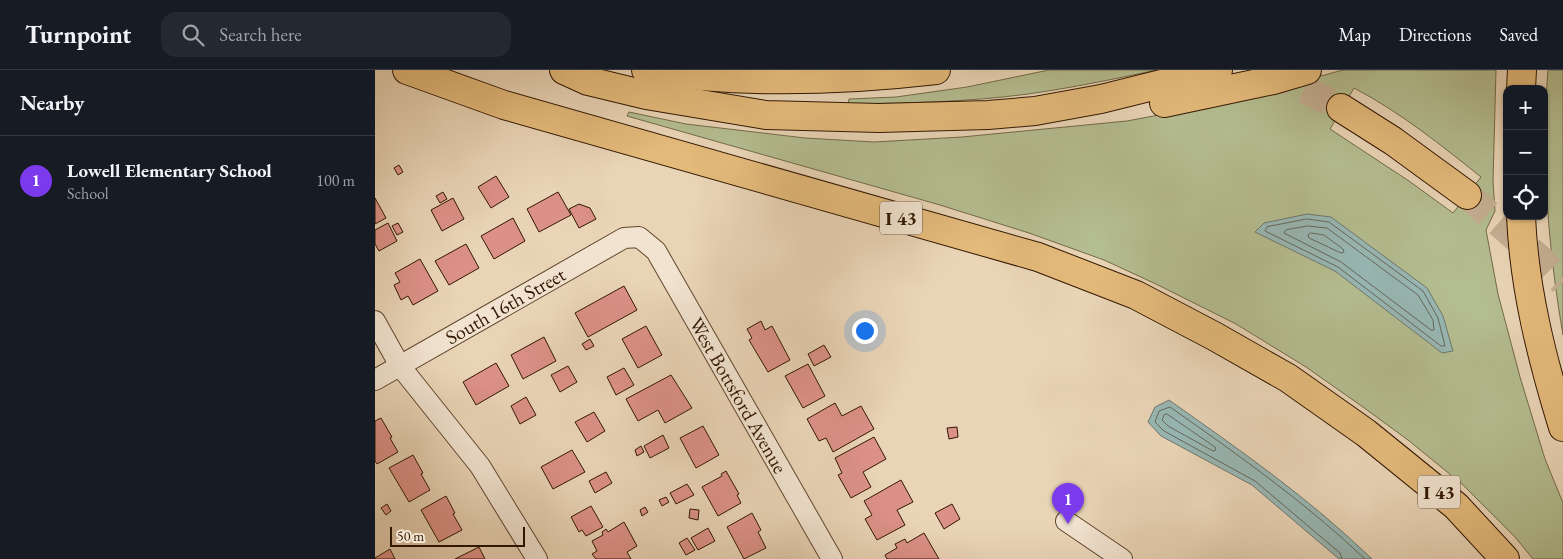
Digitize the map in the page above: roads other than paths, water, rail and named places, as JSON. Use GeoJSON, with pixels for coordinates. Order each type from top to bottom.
{"type":"FeatureCollection","features":[{"type":"Feature","properties":{"kind":"highway","name":"I 43"},"geometry":{"type":"LineString","coordinates":[[407,70],[504,105],[1038,257],[1136,295],[1288,378],[1366,433],[1456,506],[1505,559]]}},
{"type":"Feature","properties":{"kind":"highway"},"geometry":{"type":"LineString","coordinates":[[564,70],[588,82],[645,96],[766,115],[879,118],[988,115],[1035,110],[1101,99],[1218,70]]}},
{"type":"Feature","properties":{"kind":"highway"},"geometry":{"type":"LineString","coordinates":[[645,70],[682,75],[782,79],[884,76],[936,70]]}},
{"type":"Feature","properties":{"kind":"highway"},"geometry":{"type":"LineString","coordinates":[[1101,99],[1123,107],[1163,103],[1273,80],[1307,70]]}},
{"type":"Feature","properties":{"kind":"highway"},"geometry":{"type":"LineString","coordinates":[[1521,85],[1522,70]]}},
{"type":"Feature","properties":{"kind":"highway"},"geometry":{"type":"LineString","coordinates":[[1341,108],[1393,140],[1467,195]]}},
{"type":"Feature","properties":{"kind":"highway"},"geometry":{"type":"LineString","coordinates":[[1521,220],[1525,255],[1540,344],[1563,427]]}},
{"type":"Feature","properties":{"kind":"street","name":"South 16th Street"},"geometry":{"type":"LineString","coordinates":[[375,380],[624,238],[639,237]]}},
{"type":"Feature","properties":{"kind":"street","name":"West Bottsford Avenue"},"geometry":{"type":"LineString","coordinates":[[639,237],[656,250],[832,559]]}},
{"type":"Feature","properties":{"kind":"street"},"geometry":{"type":"LineString","coordinates":[[375,321],[400,366],[480,466],[537,559]]}},
{"type":"Feature","properties":{"kind":"street"},"geometry":{"type":"LineString","coordinates":[[1066,521],[1122,559]]}},
{"type":"Feature","properties":{"kind":"water"},"geometry":{"type":"Polygon","coordinates":[[[1307,214],[1331,217],[1427,288],[1443,316],[1453,351],[1442,353],[1335,271],[1255,232],[1264,223],[1307,214]]]}},
{"type":"Feature","properties":{"kind":"water"},"geometry":{"type":"Polygon","coordinates":[[[1169,400],[1248,456],[1324,516],[1372,559],[1339,559],[1252,485],[1161,436],[1148,422],[1155,407],[1169,400]]]}},
{"type":"Feature","properties":{"kind":"tunnel"},"geometry":{"type":"LineString","coordinates":[[1267,70],[1341,108]]}},
{"type":"Feature","properties":{"kind":"tunnel"},"geometry":{"type":"LineString","coordinates":[[1467,195],[1539,258],[1563,282]]}},
{"type":"Feature","properties":{"kind":"place","name":"Lowell Elementary School"},"geometry":{"type":"Point","coordinates":[1068,524]}}]}
